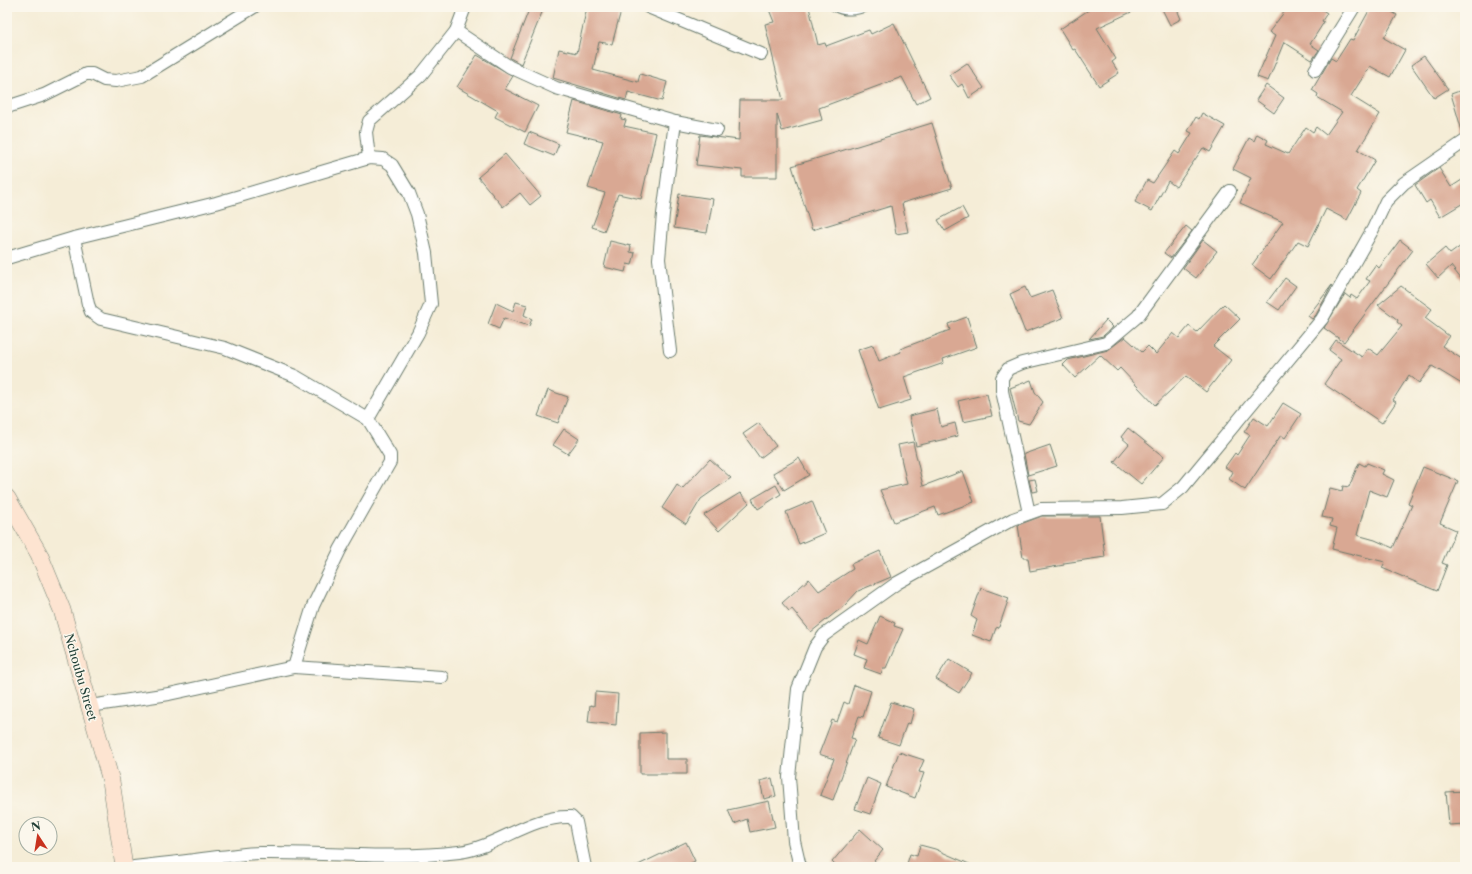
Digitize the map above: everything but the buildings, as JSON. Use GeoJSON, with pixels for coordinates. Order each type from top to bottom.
{"type":"FeatureCollection","features":[{"type":"Feature","properties":{"kind":"street"},"geometry":{"type":"LineString","coordinates":[[7,107],[44,95],[86,74],[92,74],[104,80],[116,81],[142,76],[254,7]]}},
{"type":"Feature","properties":{"kind":"street"},"geometry":{"type":"LineString","coordinates":[[369,158],[366,132],[369,121],[422,75],[456,32],[465,7]]}},
{"type":"Feature","properties":{"kind":"street"},"geometry":{"type":"LineString","coordinates":[[648,7],[761,54]]}},
{"type":"Feature","properties":{"kind":"street"},"geometry":{"type":"LineString","coordinates":[[1315,70],[1354,7]]}},
{"type":"Feature","properties":{"kind":"street"},"geometry":{"type":"LineString","coordinates":[[456,32],[510,67],[556,88],[675,122],[717,130]]}},
{"type":"Feature","properties":{"kind":"street"},"geometry":{"type":"LineString","coordinates":[[670,351],[659,259],[662,214],[675,122]]}},
{"type":"Feature","properties":{"kind":"street"},"geometry":{"type":"LineString","coordinates":[[800,867],[794,841],[790,769],[798,689],[816,647],[824,635],[897,583],[1006,522],[1028,513],[1041,509],[1122,508],[1162,504],[1183,487],[1322,319],[1373,229],[1386,201],[1404,183],[1465,142]]}},
{"type":"Feature","properties":{"kind":"street"},"geometry":{"type":"LineString","coordinates":[[7,258],[74,238],[216,203],[369,158],[383,159],[392,165],[409,193],[417,214],[426,253],[431,304],[418,333],[368,419]]}},
{"type":"Feature","properties":{"kind":"street"},"geometry":{"type":"LineString","coordinates":[[1028,513],[1002,391],[1002,378],[1008,369],[1022,363],[1106,343],[1138,316],[1230,191]]}},
{"type":"Feature","properties":{"kind":"street"},"geometry":{"type":"LineString","coordinates":[[74,238],[88,304],[91,312],[101,319],[225,348],[295,376],[368,419],[387,447],[390,455],[390,462],[340,550],[313,606],[294,667]]}},
{"type":"Feature","properties":{"kind":"street","name":"Nchoubu Street"},"geometry":{"type":"LineString","coordinates":[[7,498],[39,554],[62,610],[111,782],[124,867]]}},
{"type":"Feature","properties":{"kind":"street"},"geometry":{"type":"LineString","coordinates":[[90,706],[170,694],[294,667],[442,677]]}},
{"type":"Feature","properties":{"kind":"street"},"geometry":{"type":"LineString","coordinates":[[134,867],[258,853],[408,855],[459,852],[485,846],[506,835],[549,818],[562,817],[571,817],[576,822],[585,867]]}},
{"type":"Feature","properties":{"kind":"lane"},"geometry":{"type":"LineString","coordinates":[[833,7],[842,12],[870,7]]}}]}
